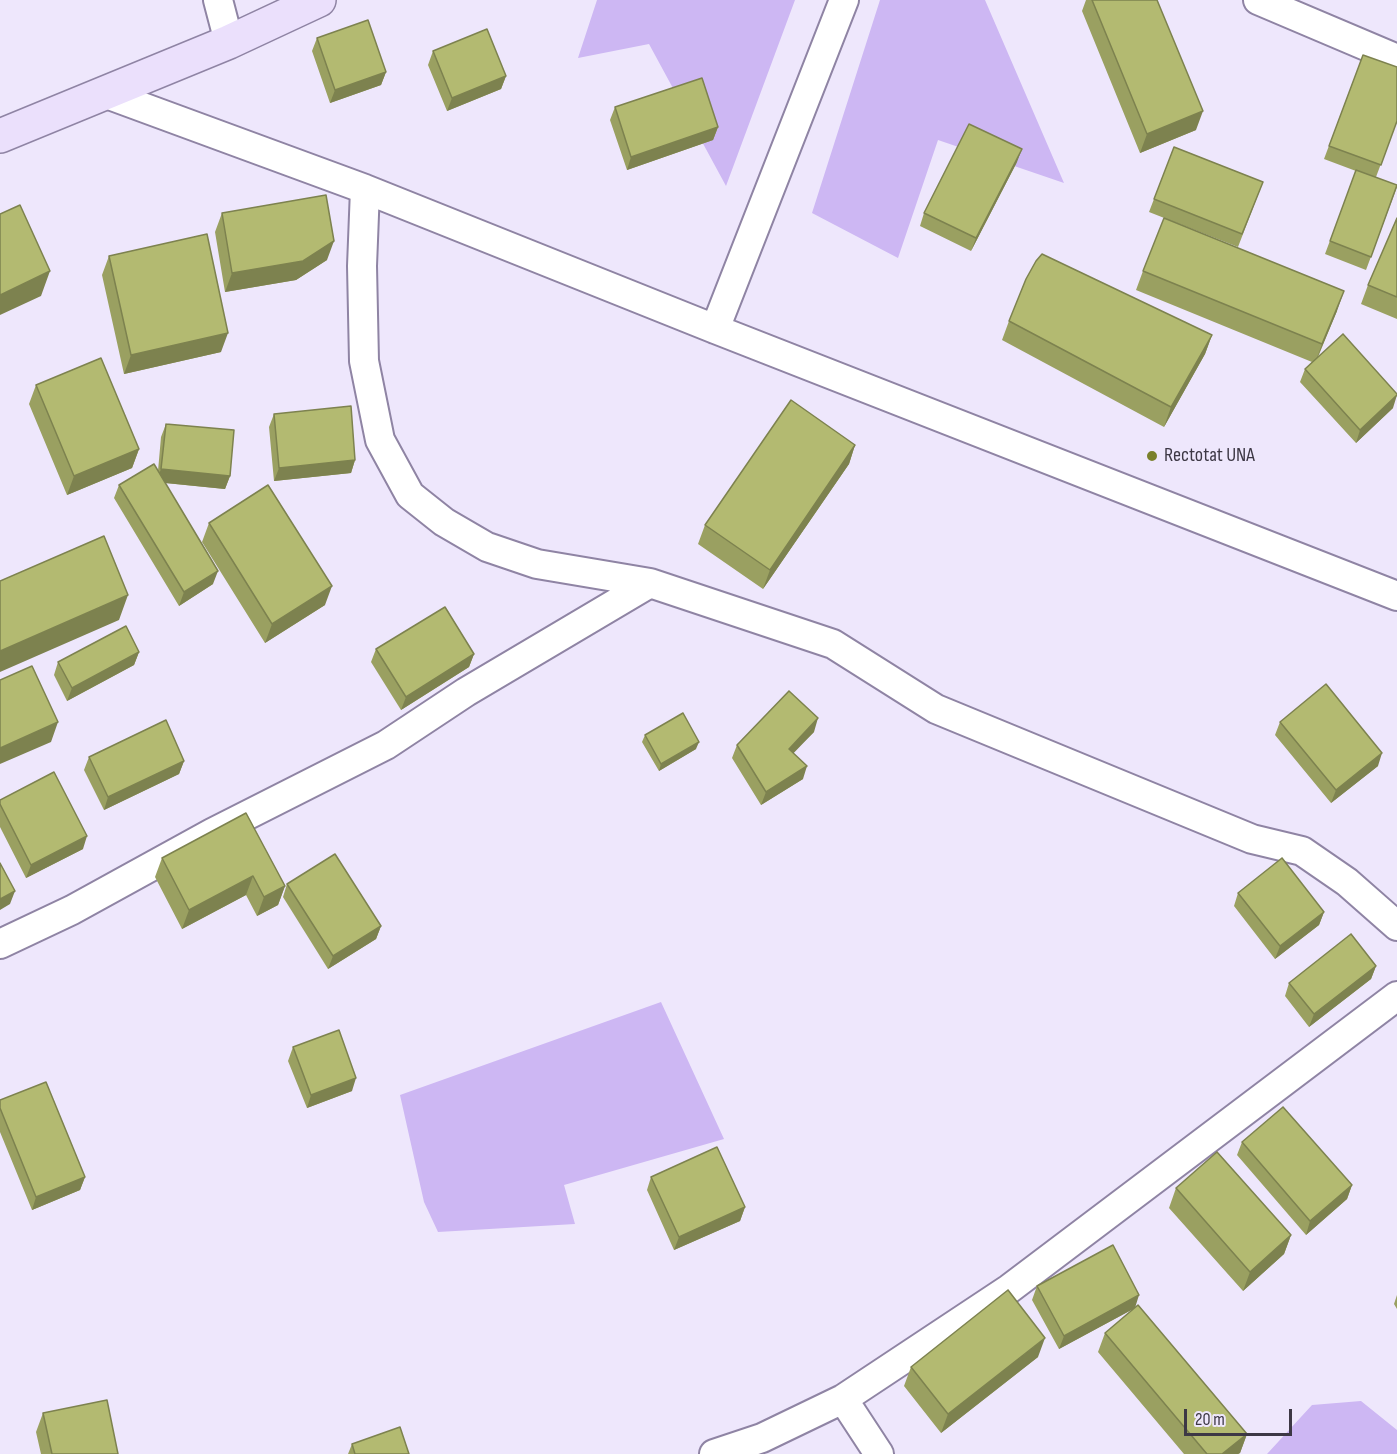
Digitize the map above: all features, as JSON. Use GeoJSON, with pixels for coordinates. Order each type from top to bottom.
{"type":"FeatureCollection","features":[{"type":"Feature","properties":{"kind":"street"},"geometry":{"type":"LineString","coordinates":[[218,0],[230,42]]}},
{"type":"Feature","properties":{"kind":"street"},"geometry":{"type":"LineString","coordinates":[[0,136],[230,42],[319,0]]}},
{"type":"Feature","properties":{"kind":"street"},"geometry":{"type":"LineString","coordinates":[[715,329],[844,0]]}},
{"type":"Feature","properties":{"kind":"street"},"geometry":{"type":"LineString","coordinates":[[1258,0],[1397,59]]}},
{"type":"Feature","properties":{"kind":"street"},"geometry":{"type":"LineString","coordinates":[[104,93],[365,189],[715,329],[1397,596]]}},
{"type":"Feature","properties":{"kind":"street"},"geometry":{"type":"LineString","coordinates":[[365,189],[362,266],[364,361],[380,440],[410,495],[444,522],[487,547],[537,564],[650,584],[833,644],[936,709],[1252,838],[1302,851],[1347,882],[1397,926]]}},
{"type":"Feature","properties":{"kind":"street"},"geometry":{"type":"LineString","coordinates":[[0,944],[72,910],[212,833],[386,745],[466,692],[650,584]]}},
{"type":"Feature","properties":{"kind":"street"},"geometry":{"type":"LineString","coordinates":[[714,1454],[762,1438],[843,1399],[1009,1289],[1397,996]]}},
{"type":"Feature","properties":{"kind":"street"},"geometry":{"type":"LineString","coordinates":[[843,1399],[879,1454]]}},
{"type":"Feature","properties":{"kind":"shaded area"},"geometry":{"type":"Polygon","coordinates":[[[597,0],[795,0],[726,186],[649,44],[578,58],[597,0]]]}},
{"type":"Feature","properties":{"kind":"shaded area"},"geometry":{"type":"Polygon","coordinates":[[[880,0],[985,0],[1064,183],[938,140],[898,258],[812,213],[880,0]]]}},
{"type":"Feature","properties":{"kind":"shaded area"},"geometry":{"type":"Polygon","coordinates":[[[661,1002],[724,1139],[564,1185],[575,1224],[438,1232],[424,1202],[400,1095],[661,1002]]]}},
{"type":"Feature","properties":{"kind":"shaded area"},"geometry":{"type":"Polygon","coordinates":[[[1361,1401],[1397,1430],[1397,1454],[1267,1454],[1312,1405],[1361,1401]]]}},
{"type":"Feature","properties":{"kind":"building"},"geometry":{"type":"Polygon","coordinates":[[[1092,0],[1157,0],[1203,111],[1147,134],[1092,0]]]}},
{"type":"Feature","properties":{"kind":"building"},"geometry":{"type":"Polygon","coordinates":[[[368,20],[386,72],[335,90],[317,38],[368,20]]]}},
{"type":"Feature","properties":{"kind":"building"},"geometry":{"type":"Polygon","coordinates":[[[487,29],[506,76],[452,98],[433,51],[487,29]]]}},
{"type":"Feature","properties":{"kind":"building"},"geometry":{"type":"Polygon","coordinates":[[[1363,55],[1397,67],[1397,121],[1381,165],[1329,146],[1363,55]]]}},
{"type":"Feature","properties":{"kind":"building"},"geometry":{"type":"Polygon","coordinates":[[[702,78],[718,127],[631,157],[615,107],[702,78]]]}},
{"type":"Feature","properties":{"kind":"building"},"geometry":{"type":"Polygon","coordinates":[[[969,124],[1022,149],[976,238],[924,213],[969,124]]]}},
{"type":"Feature","properties":{"kind":"building"},"geometry":{"type":"Polygon","coordinates":[[[1174,147],[1263,182],[1242,234],[1154,199],[1174,147]]]}},
{"type":"Feature","properties":{"kind":"building"},"geometry":{"type":"Polygon","coordinates":[[[1356,170],[1397,185],[1371,257],[1330,241],[1356,170]]]}},
{"type":"Feature","properties":{"kind":"building"},"geometry":{"type":"Polygon","coordinates":[[[326,195],[334,241],[303,261],[232,273],[222,213],[326,195]]]}},
{"type":"Feature","properties":{"kind":"building"},"geometry":{"type":"Polygon","coordinates":[[[20,205],[50,271],[0,295],[0,214],[20,205]]]}},
{"type":"Feature","properties":{"kind":"building"},"geometry":{"type":"Polygon","coordinates":[[[1164,218],[1344,291],[1322,344],[1143,271],[1164,218]]]}},
{"type":"Feature","properties":{"kind":"building"},"geometry":{"type":"Polygon","coordinates":[[[1397,218],[1397,297],[1368,285],[1397,218]]]}},
{"type":"Feature","properties":{"kind":"building"},"geometry":{"type":"Polygon","coordinates":[[[207,234],[228,333],[131,355],[109,256],[207,234]]]}},
{"type":"Feature","properties":{"kind":"building"},"geometry":{"type":"Polygon","coordinates":[[[1042,254],[1212,335],[1171,407],[1009,321],[1026,279],[1042,254]]]}},
{"type":"Feature","properties":{"kind":"building"},"geometry":{"type":"Polygon","coordinates":[[[1343,334],[1397,394],[1360,430],[1305,369],[1343,334]]]}},
{"type":"Feature","properties":{"kind":"building"},"geometry":{"type":"Polygon","coordinates":[[[101,358],[139,449],[74,476],[36,385],[101,358]]]}},
{"type":"Feature","properties":{"kind":"building"},"geometry":{"type":"Polygon","coordinates":[[[791,400],[855,445],[770,570],[705,525],[791,400]]]}},
{"type":"Feature","properties":{"kind":"building"},"geometry":{"type":"Polygon","coordinates":[[[351,406],[355,460],[279,468],[274,414],[351,406]]]}},
{"type":"Feature","properties":{"kind":"building"},"geometry":{"type":"Polygon","coordinates":[[[166,424],[234,430],[230,476],[161,469],[166,424]]]}},
{"type":"Feature","properties":{"kind":"building"},"geometry":{"type":"Polygon","coordinates":[[[154,464],[218,571],[184,592],[119,485],[154,464]]]}},
{"type":"Feature","properties":{"kind":"building"},"geometry":{"type":"Polygon","coordinates":[[[268,485],[332,586],[272,624],[209,523],[268,485]]]}},
{"type":"Feature","properties":{"kind":"building"},"geometry":{"type":"Polygon","coordinates":[[[104,536],[128,595],[0,651],[0,581],[104,536]]]}},
{"type":"Feature","properties":{"kind":"building"},"geometry":{"type":"Polygon","coordinates":[[[445,607],[474,654],[406,697],[376,649],[445,607]]]}},
{"type":"Feature","properties":{"kind":"building"},"geometry":{"type":"Polygon","coordinates":[[[126,626],[139,652],[72,688],[58,662],[126,626]]]}},
{"type":"Feature","properties":{"kind":"building"},"geometry":{"type":"Polygon","coordinates":[[[32,666],[58,722],[0,748],[0,680],[32,666]]]}},
{"type":"Feature","properties":{"kind":"building"},"geometry":{"type":"Polygon","coordinates":[[[1326,684],[1382,753],[1336,790],[1280,722],[1326,684]]]}},
{"type":"Feature","properties":{"kind":"building"},"geometry":{"type":"Polygon","coordinates":[[[789,691],[818,718],[789,749],[807,766],[766,792],[737,745],[789,691]]]}},
{"type":"Feature","properties":{"kind":"building"},"geometry":{"type":"Polygon","coordinates":[[[683,713],[699,742],[661,764],[645,735],[683,713]]]}},
{"type":"Feature","properties":{"kind":"building"},"geometry":{"type":"Polygon","coordinates":[[[166,720],[184,761],[108,797],[89,757],[166,720]]]}},
{"type":"Feature","properties":{"kind":"building"},"geometry":{"type":"Polygon","coordinates":[[[54,772],[87,836],[31,865],[0,800],[54,772]]]}},
{"type":"Feature","properties":{"kind":"building"},"geometry":{"type":"Polygon","coordinates":[[[246,813],[285,886],[264,897],[253,876],[189,910],[162,858],[246,813]]]}},
{"type":"Feature","properties":{"kind":"building"},"geometry":{"type":"Polygon","coordinates":[[[335,854],[381,926],[333,956],[287,884],[335,854]]]}},
{"type":"Feature","properties":{"kind":"building"},"geometry":{"type":"Polygon","coordinates":[[[1282,858],[1324,912],[1280,946],[1238,893],[1282,858]]]}},
{"type":"Feature","properties":{"kind":"building"},"geometry":{"type":"Polygon","coordinates":[[[0,863],[15,891],[0,899],[0,863]]]}},
{"type":"Feature","properties":{"kind":"building"},"geometry":{"type":"Polygon","coordinates":[[[1351,934],[1376,966],[1314,1014],[1289,983],[1351,934]]]}},
{"type":"Feature","properties":{"kind":"building"},"geometry":{"type":"Polygon","coordinates":[[[339,1030],[356,1078],[311,1095],[293,1047],[339,1030]]]}},
{"type":"Feature","properties":{"kind":"building"},"geometry":{"type":"Polygon","coordinates":[[[46,1082],[85,1177],[36,1197],[0,1108],[0,1100],[46,1082]]]}},
{"type":"Feature","properties":{"kind":"building"},"geometry":{"type":"Polygon","coordinates":[[[1283,1107],[1352,1185],[1310,1221],[1242,1142],[1283,1107]]]}},
{"type":"Feature","properties":{"kind":"building"},"geometry":{"type":"Polygon","coordinates":[[[717,1147],[745,1207],[679,1237],[651,1177],[717,1147]]]}},
{"type":"Feature","properties":{"kind":"building"},"geometry":{"type":"Polygon","coordinates":[[[1217,1152],[1291,1235],[1250,1272],[1176,1188],[1217,1152]]]}},
{"type":"Feature","properties":{"kind":"building"},"geometry":{"type":"Polygon","coordinates":[[[1113,1245],[1139,1295],[1064,1336],[1037,1286],[1113,1245]]]}},
{"type":"Feature","properties":{"kind":"building"},"geometry":{"type":"Polygon","coordinates":[[[1008,1290],[1045,1338],[948,1414],[911,1367],[1008,1290]]]}},
{"type":"Feature","properties":{"kind":"building"},"geometry":{"type":"Polygon","coordinates":[[[1138,1305],[1247,1434],[1222,1454],[1207,1454],[1105,1333],[1138,1305]]]}},
{"type":"Feature","properties":{"kind":"building"},"geometry":{"type":"Polygon","coordinates":[[[107,1400],[118,1454],[52,1454],[43,1413],[107,1400]]]}},
{"type":"Feature","properties":{"kind":"building"},"geometry":{"type":"Polygon","coordinates":[[[400,1427],[409,1454],[355,1454],[352,1444],[400,1427]]]}},
{"type":"Feature","properties":{"kind":"place","name":"Rectotat UNA"},"geometry":{"type":"Point","coordinates":[1152,456]}}]}
